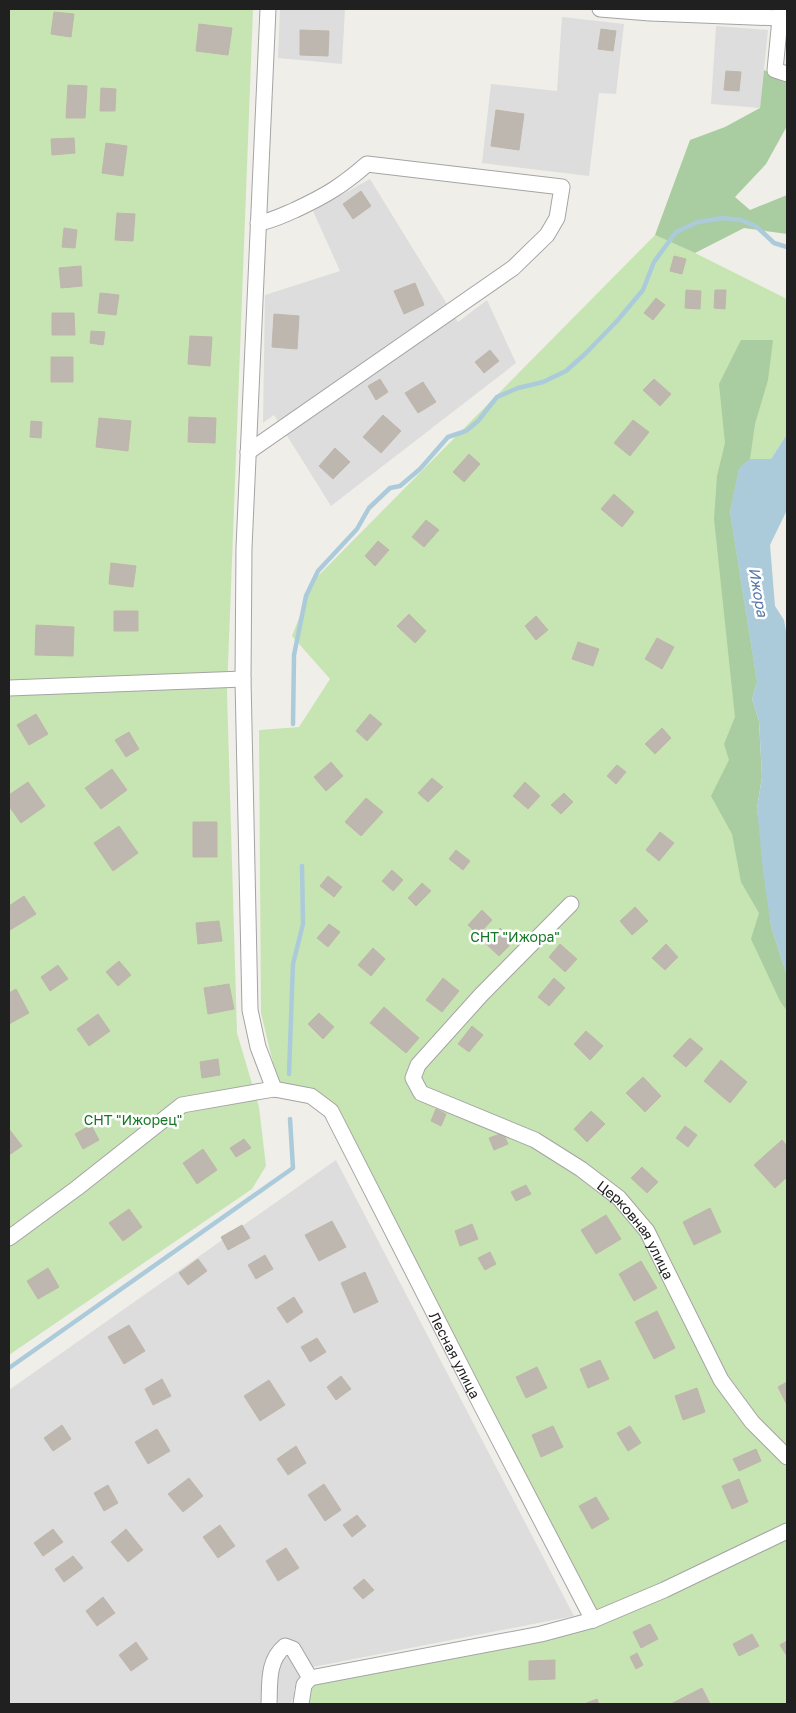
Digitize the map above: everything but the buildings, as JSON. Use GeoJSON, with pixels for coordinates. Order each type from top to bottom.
{"type":"FeatureCollection","features":[{"type":"Feature","properties":{"kind":"street"},"geometry":{"type":"LineString","coordinates":[[9,1238],[77,1188],[182,1104],[274,1089],[258,1047],[250,1010],[243,679],[244,548],[268,9]]}},
{"type":"Feature","properties":{"kind":"street"},"geometry":{"type":"LineString","coordinates":[[600,9],[650,13],[780,13],[775,70],[787,74]]}},
{"type":"Feature","properties":{"kind":"street"},"geometry":{"type":"LineString","coordinates":[[248,452],[513,268],[547,235],[557,218],[562,188],[367,164],[339,187],[324,196],[270,222],[258,223]]}},
{"type":"Feature","properties":{"kind":"street"},"geometry":{"type":"LineString","coordinates":[[9,688],[243,679]]}},
{"type":"Feature","properties":{"kind":"street","name":"Церковная улица"},"geometry":{"type":"LineString","coordinates":[[571,904],[468,1009],[418,1065],[413,1078],[421,1093],[535,1140],[581,1169],[619,1198],[647,1231],[721,1380],[752,1422],[787,1457]]}},
{"type":"Feature","properties":{"kind":"street","name":"Лесная улица"},"geometry":{"type":"LineString","coordinates":[[274,1089],[311,1096],[331,1111],[482,1408],[593,1620]]}},
{"type":"Feature","properties":{"kind":"street"},"geometry":{"type":"LineString","coordinates":[[301,1704],[304,1685],[310,1678],[541,1634],[593,1620],[664,1590],[787,1531]]}},
{"type":"Feature","properties":{"kind":"street"},"geometry":{"type":"LineString","coordinates":[[269,1704],[272,1663],[277,1653],[285,1646],[293,1649],[310,1678]]}},
{"type":"Feature","properties":{"kind":"shaded area"},"geometry":{"type":"Polygon","coordinates":[[[280,9],[345,9],[342,64],[278,58],[280,9]]]}},
{"type":"Feature","properties":{"kind":"shaded area"},"geometry":{"type":"Polygon","coordinates":[[[562,17],[624,24],[616,94],[599,93],[589,176],[482,163],[491,84],[557,91],[562,17]]]}},
{"type":"Feature","properties":{"kind":"shaded area"},"geometry":{"type":"Polygon","coordinates":[[[716,26],[768,30],[760,108],[711,104],[716,26]]]}},
{"type":"Feature","properties":{"kind":"shaded area"},"geometry":{"type":"Polygon","coordinates":[[[370,179],[458,322],[487,300],[516,363],[331,506],[274,415],[263,423],[265,295],[340,271],[313,211],[370,179]]]}},
{"type":"Feature","properties":{"kind":"shaded area"},"geometry":{"type":"Polygon","coordinates":[[[336,1160],[574,1616],[313,1667],[302,1683],[294,1689],[294,1697],[290,1704],[9,1704],[9,1390],[336,1160]]]}},
{"type":"Feature","properties":{"kind":"green space","name":"СНТ \"Ижорец\""},"geometry":{"type":"Polygon","coordinates":[[[9,9],[253,9],[227,692],[237,1033],[259,1107],[266,1166],[252,1189],[9,1355],[9,9]]]}},
{"type":"Feature","properties":{"kind":"green space"},"geometry":{"type":"Polygon","coordinates":[[[764,70],[787,81],[787,126],[766,164],[735,197],[750,210],[787,195],[787,234],[744,228],[695,253],[655,235],[690,140],[725,127],[760,108],[764,70]]]}},
{"type":"Feature","properties":{"kind":"green space","name":"СНТ \"Ижора\""},"geometry":{"type":"Polygon","coordinates":[[[655,235],[785,298],[787,303],[787,434],[771,459],[750,459],[757,682],[752,699],[757,808],[771,926],[787,976],[787,1704],[301,1704],[304,1685],[593,1620],[331,1111],[274,1089],[273,1063],[261,1013],[259,730],[299,727],[330,679],[292,636],[314,580],[655,235]]]}},
{"type":"Feature","properties":{"kind":"green space"},"geometry":{"type":"Polygon","coordinates":[[[741,340],[773,340],[768,380],[755,424],[750,459],[739,469],[730,512],[757,682],[752,699],[759,721],[762,777],[757,808],[771,926],[787,976],[787,1011],[780,1001],[751,939],[759,913],[741,882],[732,834],[711,796],[729,760],[724,744],[735,717],[714,519],[717,476],[725,443],[719,384],[741,340]]]}},
{"type":"Feature","properties":{"kind":"water","name":"Ижора"},"geometry":{"type":"Polygon","coordinates":[[[787,434],[787,510],[770,545],[775,606],[784,620],[787,637],[787,976],[771,926],[763,871],[757,808],[762,777],[759,721],[752,699],[757,682],[730,512],[739,468],[750,459],[771,459],[787,434]]]}},
{"type":"Feature","properties":{"kind":"waterway"},"geometry":{"type":"LineString","coordinates":[[293,724],[294,655],[306,596],[318,571],[357,529],[369,508],[390,488],[400,486],[420,469],[448,437],[466,431],[478,421],[497,397],[518,388],[543,382],[566,371],[585,354],[617,321],[643,290],[654,262],[676,232],[698,222],[723,218],[741,220],[757,227],[774,243],[787,247]]}},
{"type":"Feature","properties":{"kind":"waterway"},"geometry":{"type":"LineString","coordinates":[[289,1074],[293,964],[303,924],[302,866]]}},
{"type":"Feature","properties":{"kind":"waterway"},"geometry":{"type":"LineString","coordinates":[[9,1368],[293,1168],[290,1119]]}}]}
